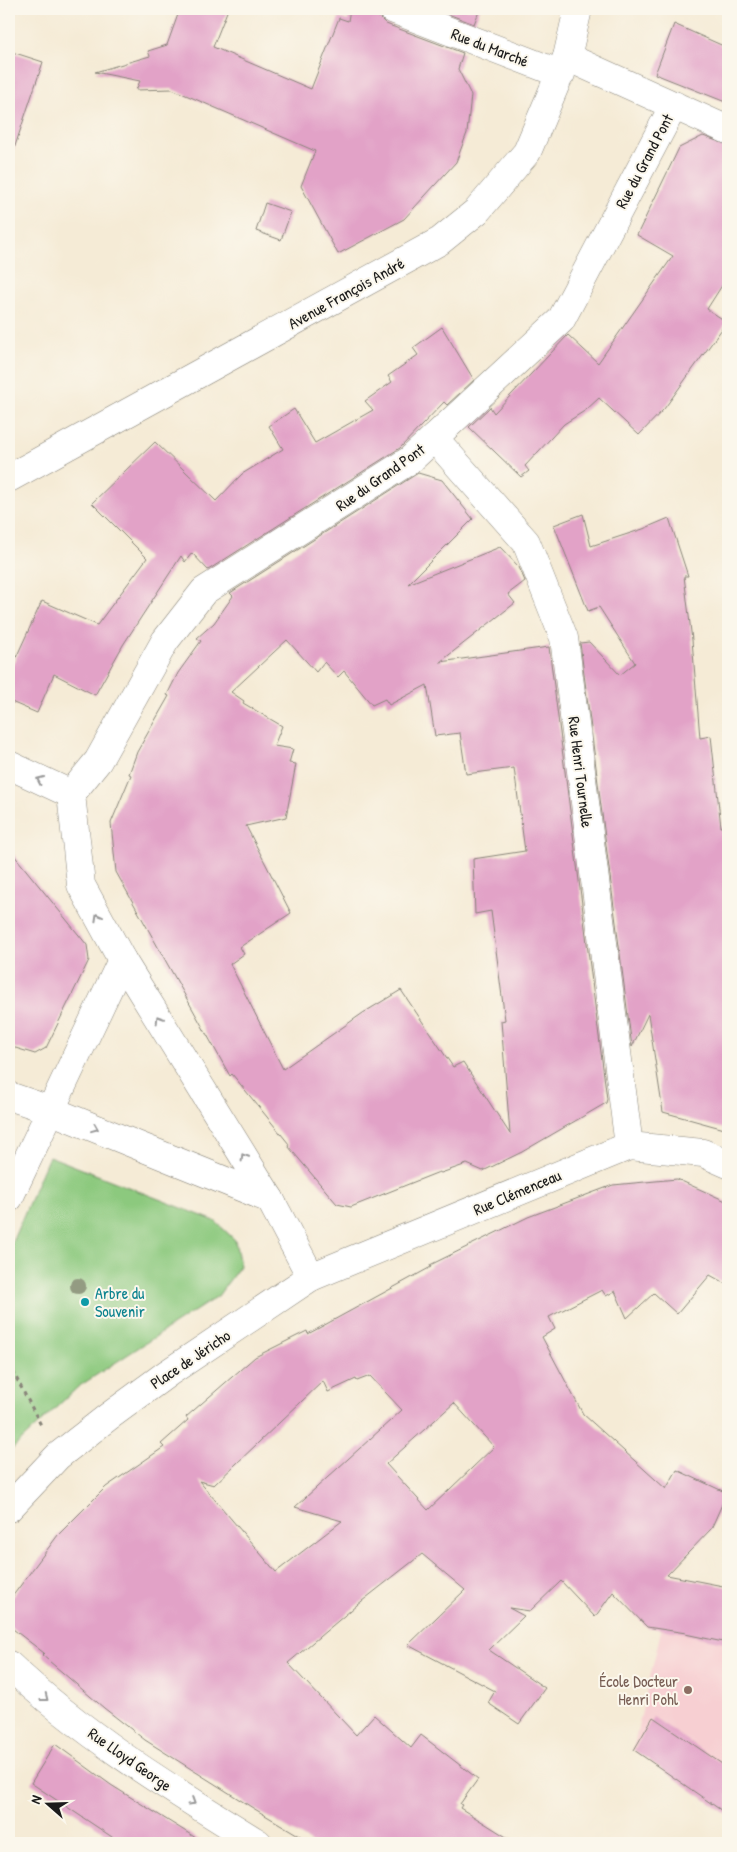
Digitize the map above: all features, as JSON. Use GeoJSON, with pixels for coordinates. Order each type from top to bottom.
{"type":"FeatureCollection","features":[{"type":"Feature","properties":{"kind":"street","name":"Rue du Marché"},"geometry":{"type":"LineString","coordinates":[[392,9],[674,105],[728,130]]}},
{"type":"Feature","properties":{"kind":"street","name":"Avenue François André"},"geometry":{"type":"LineString","coordinates":[[9,478],[440,241],[477,211],[528,152],[564,66],[578,9]]}},
{"type":"Feature","properties":{"kind":"street","name":"Rue du Grand Pont"},"geometry":{"type":"LineString","coordinates":[[71,794],[98,761],[165,641],[204,591],[410,460],[561,320],[674,105]]}},
{"type":"Feature","properties":{"kind":"street","name":"Rue Henri Tournelle"},"geometry":{"type":"LineString","coordinates":[[434,438],[526,542],[564,638],[629,1146]]}},
{"type":"Feature","properties":{"kind":"street"},"geometry":{"type":"LineString","coordinates":[[9,765],[71,794],[81,885],[122,960],[270,1199],[311,1278]]}},
{"type":"Feature","properties":{"kind":"street"},"geometry":{"type":"LineString","coordinates":[[9,1198],[122,960]]}},
{"type":"Feature","properties":{"kind":"street"},"geometry":{"type":"LineString","coordinates":[[9,1096],[50,1110],[270,1199]]}},
{"type":"Feature","properties":{"kind":"street","name":"Rue Clémenceau"},"geometry":{"type":"LineString","coordinates":[[311,1278],[629,1146],[703,1153],[728,1164]]}},
{"type":"Feature","properties":{"kind":"street","name":"Place de Jéricho"},"geometry":{"type":"LineString","coordinates":[[9,1508],[58,1456],[108,1417],[168,1373],[311,1278]]}},
{"type":"Feature","properties":{"kind":"street","name":"Rue Lloyd George"},"geometry":{"type":"LineString","coordinates":[[9,1665],[41,1695],[143,1771],[258,1843]]}},
{"type":"Feature","properties":{"kind":"path"},"geometry":{"type":"LineString","coordinates":[[9,1364],[58,1456]]}},
{"type":"Feature","properties":{"kind":"shaded area","name":"École Docteur Henri Pohl"},"geometry":{"type":"Polygon","coordinates":[[[674,1576],[728,1588],[728,1813],[633,1749],[674,1576]]]}},
{"type":"Feature","properties":{"kind":"green space"},"geometry":{"type":"Polygon","coordinates":[[[49,1156],[215,1221],[235,1240],[240,1266],[218,1296],[78,1387],[9,1452],[9,1249],[49,1156]]]}},
{"type":"Feature","properties":{"kind":"building"},"geometry":{"type":"Polygon","coordinates":[[[180,9],[228,9],[213,47],[311,89],[339,18],[348,21],[350,9],[377,9],[380,18],[386,24],[463,53],[458,69],[471,95],[467,133],[456,162],[404,219],[338,254],[301,186],[315,151],[172,89],[136,90],[140,81],[95,72],[150,56],[148,51],[167,45],[180,9]]]}},
{"type":"Feature","properties":{"kind":"building"},"geometry":{"type":"Polygon","coordinates":[[[435,9],[480,9],[474,24],[435,9]]]}},
{"type":"Feature","properties":{"kind":"building"},"geometry":{"type":"Polygon","coordinates":[[[674,24],[728,48],[728,103],[655,74],[674,24]]]}},
{"type":"Feature","properties":{"kind":"building"},"geometry":{"type":"Polygon","coordinates":[[[9,51],[43,62],[14,149],[9,148],[9,51]]]}},
{"type":"Feature","properties":{"kind":"building"},"geometry":{"type":"Polygon","coordinates":[[[703,136],[728,145],[728,276],[707,309],[727,322],[664,409],[639,435],[599,398],[586,410],[564,424],[525,466],[529,471],[521,477],[469,427],[490,407],[494,413],[568,335],[598,363],[673,256],[637,235],[679,148],[703,136]]]}},
{"type":"Feature","properties":{"kind":"building"},"geometry":{"type":"Polygon","coordinates":[[[265,203],[291,212],[281,240],[256,231],[265,203]]]}},
{"type":"Feature","properties":{"kind":"building"},"geometry":{"type":"Polygon","coordinates":[[[442,327],[474,380],[447,405],[444,402],[400,448],[208,570],[192,553],[185,562],[181,556],[123,645],[95,695],[54,674],[37,713],[9,701],[9,673],[42,601],[97,625],[147,558],[92,503],[155,442],[216,501],[242,474],[283,449],[269,426],[294,409],[315,443],[373,410],[365,401],[392,382],[388,376],[418,355],[413,348],[442,327]]]}},
{"type":"Feature","properties":{"kind":"building"},"geometry":{"type":"Polygon","coordinates":[[[418,473],[442,480],[473,519],[408,584],[500,547],[519,567],[525,581],[508,594],[515,603],[440,662],[549,647],[606,1103],[522,1152],[483,1171],[467,1164],[441,1173],[439,1172],[351,1207],[337,1204],[288,1146],[289,1144],[232,1074],[230,1076],[116,872],[111,823],[131,775],[129,774],[137,752],[169,696],[167,695],[178,673],[201,641],[197,638],[214,623],[233,596],[230,593],[418,473]],[[287,640],[231,692],[244,701],[243,703],[282,726],[274,746],[293,749],[289,763],[296,764],[286,817],[246,826],[291,913],[240,947],[244,954],[230,964],[283,1069],[363,1013],[401,990],[453,1067],[463,1062],[510,1134],[501,1021],[505,1020],[491,911],[475,914],[473,859],[525,851],[514,768],[466,774],[460,733],[435,736],[427,685],[389,705],[385,699],[372,705],[344,671],[338,677],[324,662],[316,672],[287,640]]]}},
{"type":"Feature","properties":{"kind":"building"},"geometry":{"type":"Polygon","coordinates":[[[583,514],[591,546],[643,529],[669,518],[688,576],[684,576],[692,640],[700,738],[711,736],[721,827],[728,826],[728,1130],[663,1112],[648,1014],[632,1047],[580,643],[589,642],[620,675],[635,663],[599,607],[588,611],[554,525],[583,514]]]}},
{"type":"Feature","properties":{"kind":"building"},"geometry":{"type":"Polygon","coordinates":[[[9,849],[87,945],[89,960],[46,1048],[35,1054],[9,1046],[9,849]]]}},
{"type":"Feature","properties":{"kind":"building"},"geometry":{"type":"Polygon","coordinates":[[[677,1179],[728,1202],[728,1285],[710,1275],[677,1314],[654,1293],[627,1318],[615,1291],[606,1296],[602,1290],[549,1317],[555,1329],[542,1337],[583,1414],[666,1489],[677,1470],[727,1493],[711,1529],[667,1575],[728,1587],[728,1643],[686,1633],[647,1627],[613,1592],[595,1617],[561,1581],[530,1611],[509,1608],[524,1616],[489,1650],[545,1688],[519,1724],[488,1703],[495,1691],[408,1645],[465,1590],[422,1554],[288,1663],[356,1735],[374,1715],[411,1748],[421,1735],[478,1779],[460,1804],[462,1805],[460,1808],[516,1843],[312,1843],[145,1740],[104,1708],[42,1655],[44,1653],[9,1626],[9,1601],[58,1535],[106,1487],[164,1447],[161,1444],[188,1420],[186,1417],[255,1357],[307,1331],[308,1334],[431,1267],[430,1265],[528,1217],[613,1185],[677,1179]],[[370,1376],[357,1381],[356,1379],[328,1392],[323,1381],[214,1485],[199,1481],[276,1572],[342,1521],[295,1507],[402,1410],[370,1376]],[[454,1403],[386,1464],[428,1510],[494,1447],[454,1403]]]}},
{"type":"Feature","properties":{"kind":"building"},"geometry":{"type":"Polygon","coordinates":[[[653,1717],[728,1768],[728,1815],[634,1750],[653,1717]]]}},
{"type":"Feature","properties":{"kind":"building"},"geometry":{"type":"Polygon","coordinates":[[[55,1744],[111,1785],[204,1843],[121,1843],[31,1783],[55,1744]]]}},
{"type":"Feature","properties":{"kind":"place","name":"Arbre du Souvenir"},"geometry":{"type":"Point","coordinates":[85,1302]}},
{"type":"Feature","properties":{"kind":"place","name":"École Docteur Henri Pohl"},"geometry":{"type":"Point","coordinates":[688,1690]}}]}
